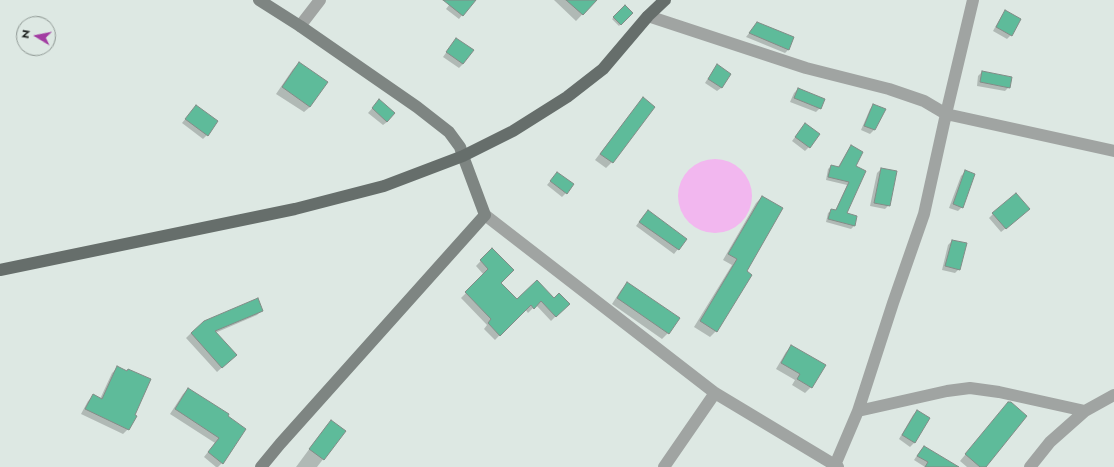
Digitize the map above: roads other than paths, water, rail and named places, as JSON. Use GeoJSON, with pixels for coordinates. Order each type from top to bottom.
{"type":"FeatureCollection","features":[{"type":"Feature","properties":{"kind":"main road"},"geometry":{"type":"LineString","coordinates":[[0,270],[303,207],[384,186],[463,156],[513,131],[567,97],[603,69],[648,16],[666,0]]}},
{"type":"Feature","properties":{"kind":"street"},"geometry":{"type":"LineString","coordinates":[[259,0],[300,26],[417,107],[449,132],[460,147],[485,215],[715,393],[836,466],[858,411],[924,214],[973,0]]}},
{"type":"Feature","properties":{"kind":"street"},"geometry":{"type":"LineString","coordinates":[[300,26],[320,0]]}},
{"type":"Feature","properties":{"kind":"street"},"geometry":{"type":"LineString","coordinates":[[648,16],[806,68],[896,91],[924,100],[946,114],[1114,151]]}},
{"type":"Feature","properties":{"kind":"street"},"geometry":{"type":"LineString","coordinates":[[261,467],[485,215]]}},
{"type":"Feature","properties":{"kind":"street"},"geometry":{"type":"LineString","coordinates":[[858,411],[948,391],[970,388],[999,392],[1085,410]]}},
{"type":"Feature","properties":{"kind":"street"},"geometry":{"type":"LineString","coordinates":[[664,467],[715,393]]}},
{"type":"Feature","properties":{"kind":"street"},"geometry":{"type":"LineString","coordinates":[[1030,467],[1050,442],[1085,410],[1114,395]]}}]}
